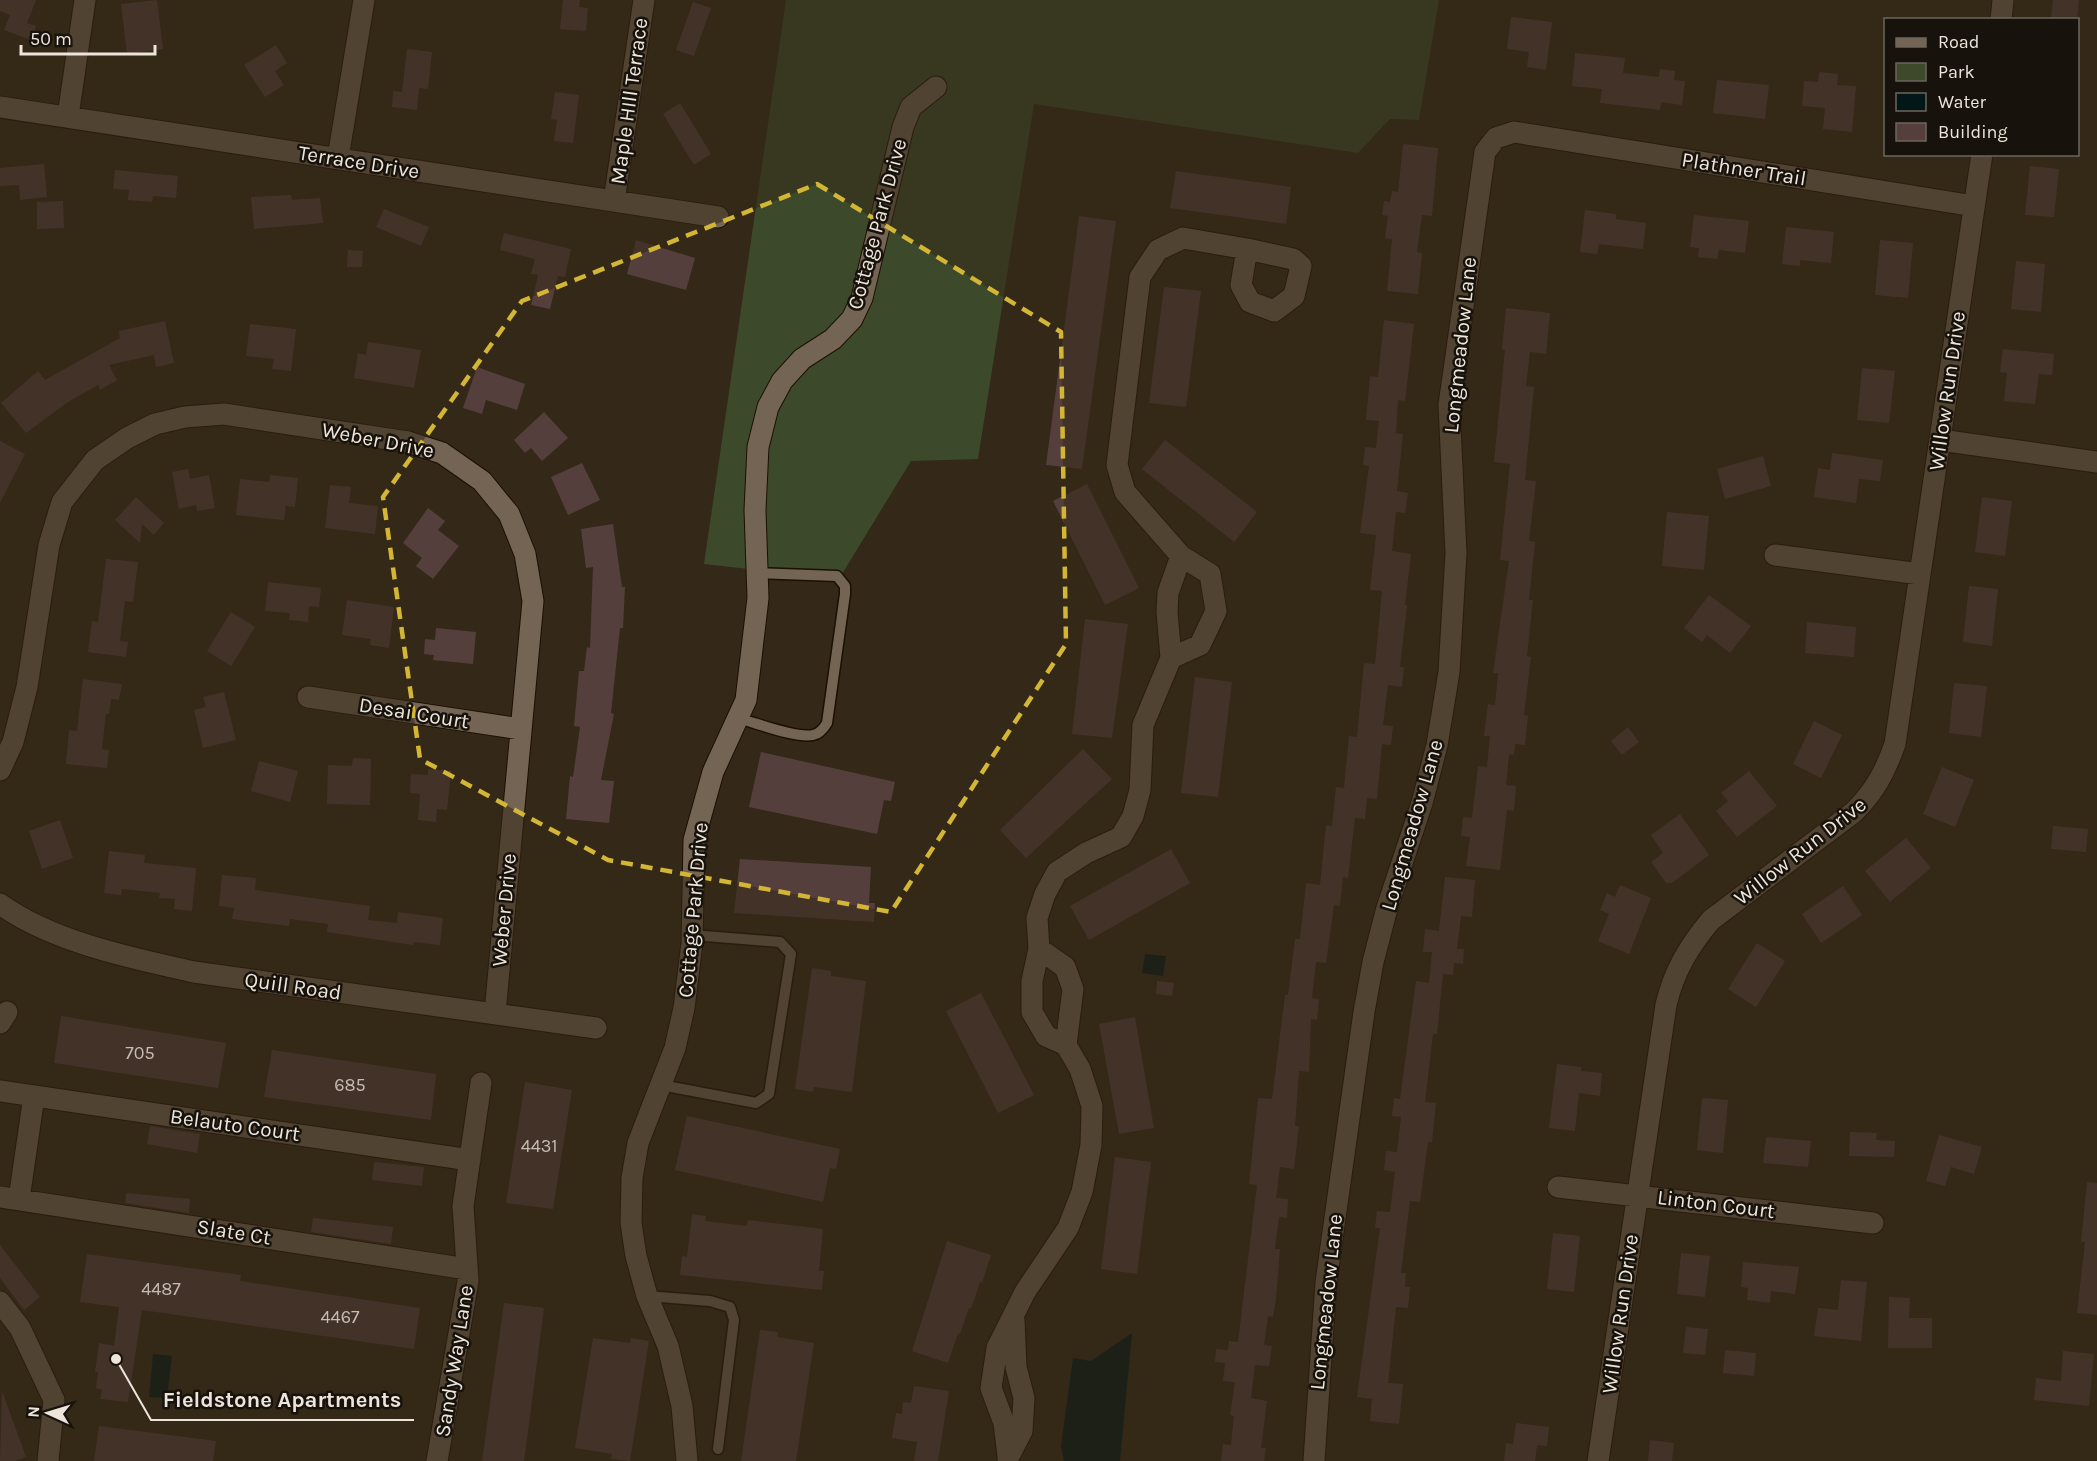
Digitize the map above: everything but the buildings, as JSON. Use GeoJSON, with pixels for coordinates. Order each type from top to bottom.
{"type":"FeatureCollection","features":[{"type":"Feature","properties":{"kind":"street"},"geometry":{"type":"LineString","coordinates":[[68,116],[85,0]]}},
{"type":"Feature","properties":{"kind":"street"},"geometry":{"type":"LineString","coordinates":[[338,158],[364,0]]}},
{"type":"Feature","properties":{"kind":"street","name":"Maple HIll Terrace"},"geometry":{"type":"LineString","coordinates":[[614,201],[644,0]]}},
{"type":"Feature","properties":{"kind":"street"},"geometry":{"type":"LineString","coordinates":[[2001,18],[2003,0]]}},
{"type":"Feature","properties":{"kind":"street","name":"Cottage Park Drive"},"geometry":{"type":"LineString","coordinates":[[687,1461],[680,1396],[668,1346],[647,1296],[636,1256],[631,1223],[632,1178],[638,1143],[661,1084],[684,1008],[692,936],[694,840],[713,772],[746,699],[758,598],[756,476],[758,447],[768,407],[783,381],[801,359],[833,339],[852,319],[862,298],[903,128],[911,108],[936,87]]}},
{"type":"Feature","properties":{"kind":"street","name":"Terrace Drive"},"geometry":{"type":"LineString","coordinates":[[0,107],[718,217]]}},
{"type":"Feature","properties":{"kind":"street","name":"Plathner Trail"},"geometry":{"type":"LineString","coordinates":[[1514,132],[1974,206]]}},
{"type":"Feature","properties":{"kind":"street","name":"Longmeadow Lane"},"geometry":{"type":"LineString","coordinates":[[1314,1461],[1326,1282],[1364,1012],[1373,962],[1387,908],[1422,804],[1432,765],[1449,672],[1456,553],[1449,405],[1482,163],[1491,143],[1502,135],[1514,132]]}},
{"type":"Feature","properties":{"kind":"street","name":"Willow Run Drive"},"geometry":{"type":"LineString","coordinates":[[1598,1461],[1666,1005],[1678,968],[1693,941],[1711,920],[1854,812],[1880,783],[1895,744],[1982,156]]}},
{"type":"Feature","properties":{"kind":"street"},"geometry":{"type":"LineString","coordinates":[[1171,658],[1200,645],[1216,611],[1210,574],[1181,556],[1125,492],[1117,465],[1140,277],[1158,250],[1183,238],[1247,249]]}},
{"type":"Feature","properties":{"kind":"street","name":"Weber Drive"},"geometry":{"type":"LineString","coordinates":[[0,770],[13,742],[27,687],[49,545],[62,502],[95,460],[127,438],[155,424],[185,417],[224,414],[408,442],[442,453],[482,482],[509,514],[525,554],[533,601],[495,1013]]}},
{"type":"Feature","properties":{"kind":"street"},"geometry":{"type":"LineString","coordinates":[[1940,440],[2097,462]]}},
{"type":"Feature","properties":{"kind":"street"},"geometry":{"type":"LineString","coordinates":[[1775,555],[1920,574]]}},
{"type":"Feature","properties":{"kind":"street"},"geometry":{"type":"LineString","coordinates":[[1008,1459],[1004,1423],[991,1388],[997,1348],[1014,1320],[1025,1292],[1068,1228],[1082,1192],[1090,1144],[1092,1106],[1080,1069],[1066,1045],[1046,1036],[1032,1012],[1032,981],[1039,949],[1037,918],[1045,894],[1057,872],[1086,853],[1121,837],[1133,816],[1140,790],[1143,725],[1171,658],[1167,612],[1168,593],[1181,556]]}},
{"type":"Feature","properties":{"kind":"street","name":"Desai Court"},"geometry":{"type":"LineString","coordinates":[[308,697],[520,729]]}},
{"type":"Feature","properties":{"kind":"street","name":"Quill Road"},"geometry":{"type":"LineString","coordinates":[[0,904],[13,913],[66,936],[128,957],[194,972],[596,1028]]}},
{"type":"Feature","properties":{"kind":"street"},"geometry":{"type":"LineString","coordinates":[[1039,949],[1065,967],[1073,989],[1066,1045]]}},
{"type":"Feature","properties":{"kind":"street","name":"Sandy Way Lane"},"geometry":{"type":"LineString","coordinates":[[437,1461],[468,1281],[463,1206],[481,1083]]}},
{"type":"Feature","properties":{"kind":"street","name":"Belauto Court"},"geometry":{"type":"LineString","coordinates":[[0,1090],[470,1160]]}},
{"type":"Feature","properties":{"kind":"street"},"geometry":{"type":"LineString","coordinates":[[10,1198],[34,1096]]}},
{"type":"Feature","properties":{"kind":"street","name":"Linton Court"},"geometry":{"type":"LineString","coordinates":[[1558,1187],[1873,1223]]}},
{"type":"Feature","properties":{"kind":"street","name":"Slate Ct"},"geometry":{"type":"LineString","coordinates":[[10,1198],[467,1269]]}},
{"type":"Feature","properties":{"kind":"street"},"geometry":{"type":"LineString","coordinates":[[0,1302],[20,1328],[54,1400],[48,1461]]}},
{"type":"Feature","properties":{"kind":"street"},"geometry":{"type":"LineString","coordinates":[[1008,1459],[1022,1431],[1024,1398],[1016,1366],[1014,1320]]}},
{"type":"Feature","properties":{"kind":"lane"},"geometry":{"type":"LineString","coordinates":[[737,718],[798,734],[812,736],[822,731],[827,723],[846,594],[845,586],[837,576],[757,573]]}},
{"type":"Feature","properties":{"kind":"lane"},"geometry":{"type":"LineString","coordinates":[[661,1084],[756,1103],[769,1094],[791,954],[780,942],[692,936]]}},
{"type":"Feature","properties":{"kind":"lane"},"geometry":{"type":"LineString","coordinates":[[647,1296],[710,1301],[730,1307],[734,1320],[718,1449]]}},
{"type":"Feature","properties":{"kind":"highlighted area"},"geometry":{"type":"Polygon","coordinates":[[[817,184],[1061,332],[1066,644],[891,912],[608,860],[420,759],[383,497],[522,301],[817,184]]]}},
{"type":"Feature","properties":{"kind":"green space"},"geometry":{"type":"Polygon","coordinates":[[[786,0],[1439,0],[1419,120],[1390,119],[1358,153],[1034,104],[978,459],[911,461],[839,579],[704,564],[786,0]]]}},
{"type":"Feature","properties":{"kind":"water"},"geometry":{"type":"Polygon","coordinates":[[[1145,954],[1166,956],[1163,976],[1142,973],[1145,954]]]}},
{"type":"Feature","properties":{"kind":"water"},"geometry":{"type":"Polygon","coordinates":[[[1132,1333],[1120,1461],[1064,1461],[1061,1446],[1073,1358],[1091,1361],[1132,1333]]]}},
{"type":"Feature","properties":{"kind":"water"},"geometry":{"type":"Polygon","coordinates":[[[153,1354],[172,1356],[167,1398],[149,1397],[153,1354]]]}},
{"type":"Feature","properties":{"kind":"place","name":"Fieldstone Apartments"},"geometry":{"type":"Point","coordinates":[116,1359]}}]}
